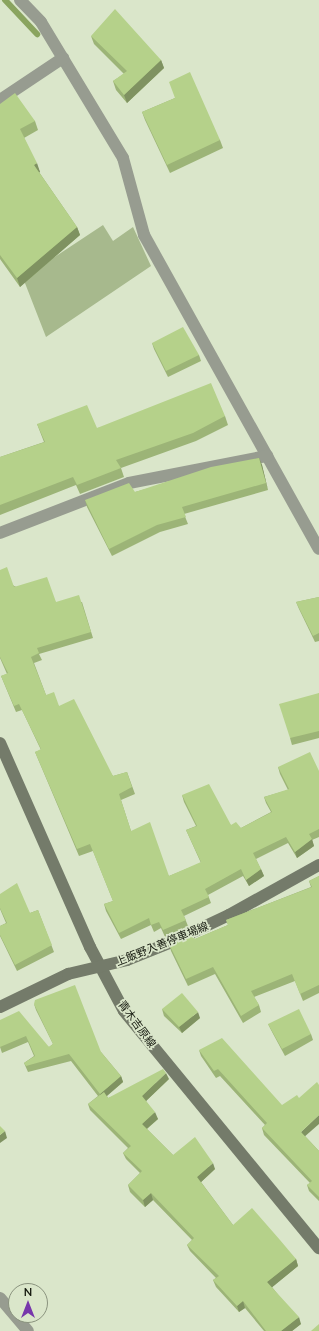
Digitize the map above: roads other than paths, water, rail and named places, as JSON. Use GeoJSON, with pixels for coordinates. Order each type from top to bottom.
{"type":"FeatureCollection","features":[{"type":"Feature","properties":{"kind":"main road","name":"青木吉原線"},"geometry":{"type":"LineString","coordinates":[[0,743],[101,967],[124,1011],[319,1248]]}},
{"type":"Feature","properties":{"kind":"main road","name":"上飯野入善停車場線"},"geometry":{"type":"LineString","coordinates":[[0,1007],[68,974],[134,958],[229,915],[319,865]]}},
{"type":"Feature","properties":{"kind":"street"},"geometry":{"type":"LineString","coordinates":[[20,0],[41,22],[123,158],[144,236],[319,549]]}},
{"type":"Feature","properties":{"kind":"street"},"geometry":{"type":"LineString","coordinates":[[0,100],[63,58]]}},
{"type":"Feature","properties":{"kind":"street"},"geometry":{"type":"LineString","coordinates":[[0,533],[129,484],[267,456]]}},
{"type":"Feature","properties":{"kind":"street"},"geometry":{"type":"LineString","coordinates":[[0,1298],[28,1331]]}},
{"type":"Feature","properties":{"kind":"waterway"},"geometry":{"type":"LineString","coordinates":[[5,0],[37,34]]}}]}
